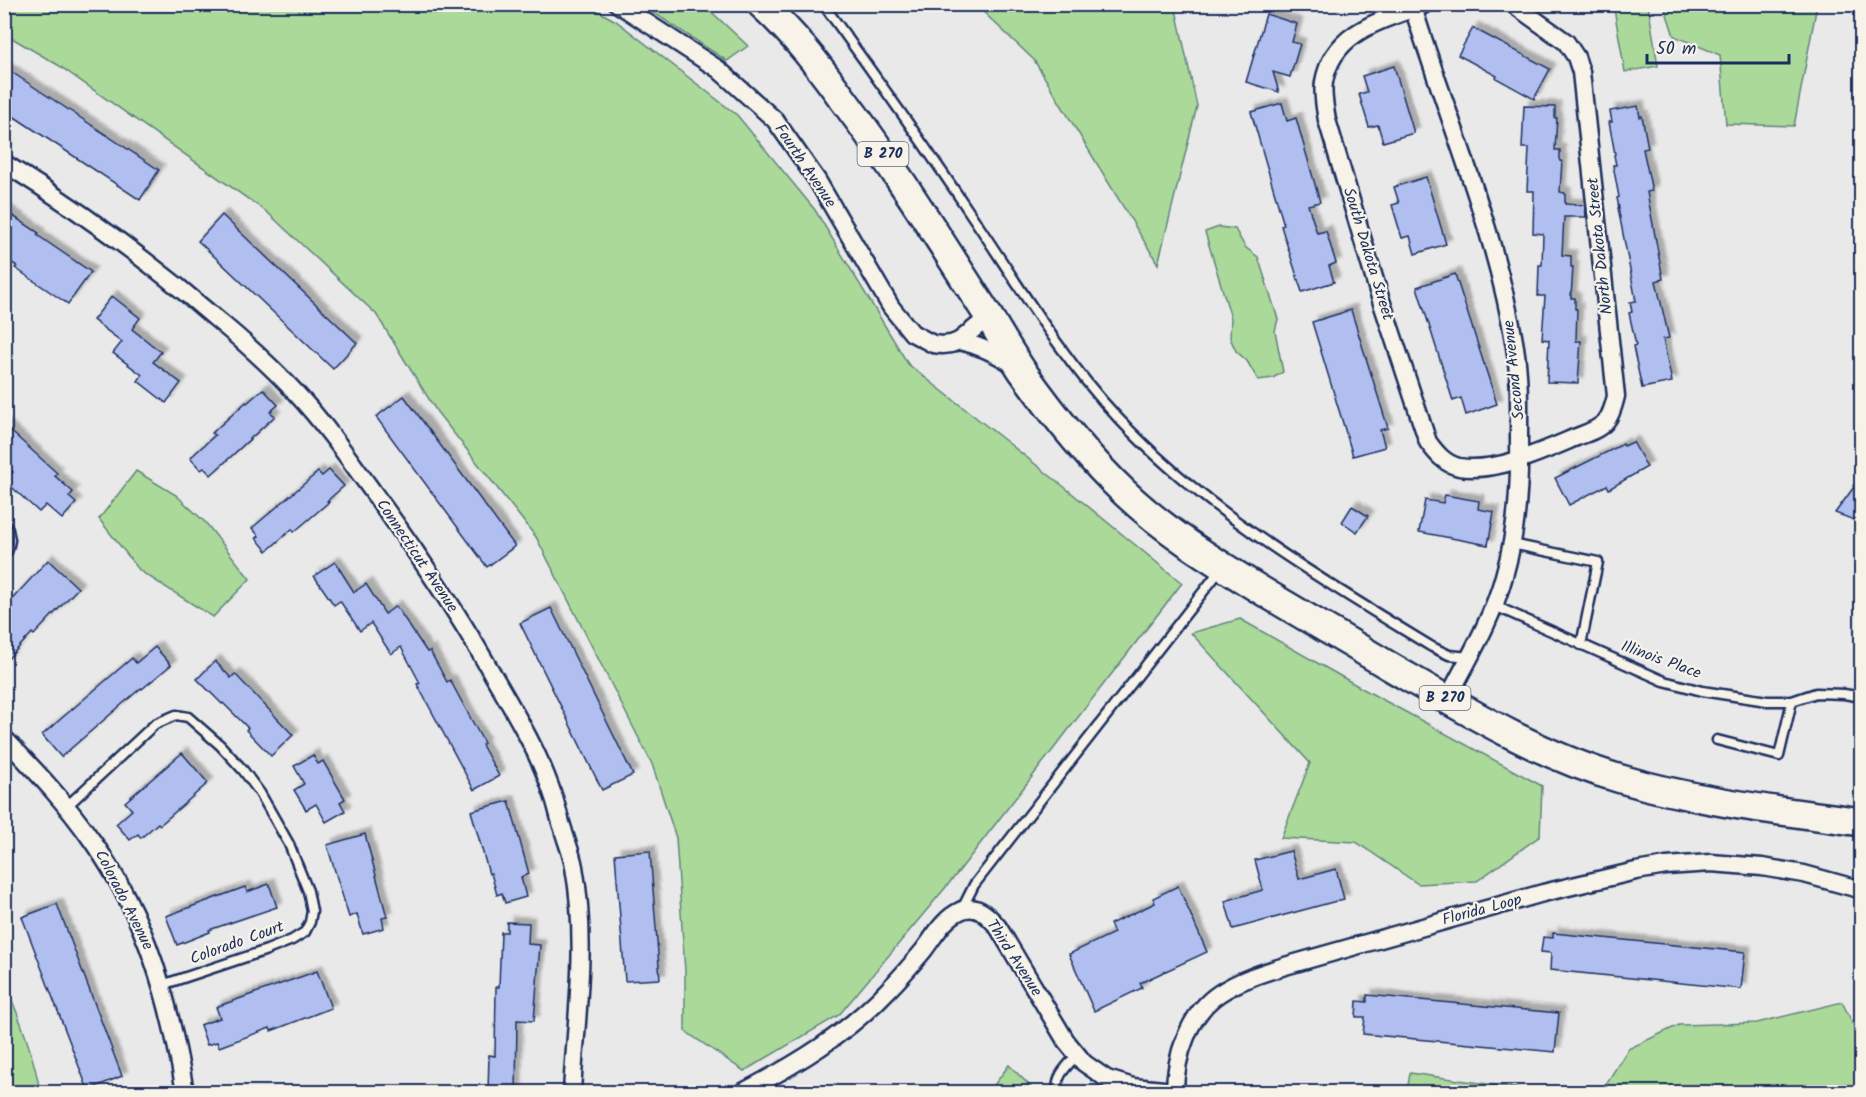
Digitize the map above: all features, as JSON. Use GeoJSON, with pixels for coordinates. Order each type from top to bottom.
{"type":"FeatureCollection","features":[{"type":"Feature","properties":{"kind":"main road","name":"B 270"},"geometry":{"type":"LineString","coordinates":[[760,4],[786,28],[867,130],[1022,370],[1085,450],[1125,493],[1174,534],[1223,567],[1447,700],[1564,759],[1618,778],[1686,795],[1862,822]]}},
{"type":"Feature","properties":{"kind":"street","name":"Fourth Avenue"},"geometry":{"type":"LineString","coordinates":[[618,4],[718,69],[775,120],[817,180],[891,307],[912,333],[933,344],[951,344],[959,340],[978,345],[993,351],[1022,370]]}},
{"type":"Feature","properties":{"kind":"street","name":"North Dakota Street"},"geometry":{"type":"LineString","coordinates":[[1513,4],[1566,42],[1576,57],[1581,72],[1616,396],[1606,421],[1593,431],[1520,459]]}},
{"type":"Feature","properties":{"kind":"street","name":"Second Avenue"},"geometry":{"type":"LineString","coordinates":[[1417,6],[1476,193],[1507,303],[1518,383],[1520,459],[1517,519],[1512,544],[1495,606],[1447,700]]}},
{"type":"Feature","properties":{"kind":"street","name":"South Dakota Street"},"geometry":{"type":"LineString","coordinates":[[1417,6],[1373,23],[1350,36],[1339,49],[1324,82],[1327,120],[1385,312],[1428,442],[1438,456],[1457,466],[1491,466],[1520,459]]}},
{"type":"Feature","properties":{"kind":"street","name":"Connecticut Avenue"},"geometry":{"type":"LineString","coordinates":[[4,162],[53,193],[175,283],[293,390],[325,426],[373,491],[428,569],[469,633],[532,748],[552,793],[574,864],[582,935],[572,1092]]}},
{"type":"Feature","properties":{"kind":"street"},"geometry":{"type":"LineString","coordinates":[[959,340],[989,317]]}},
{"type":"Feature","properties":{"kind":"street"},"geometry":{"type":"LineString","coordinates":[[4,530],[6,540],[4,549]]}},
{"type":"Feature","properties":{"kind":"street","name":"Colorado Avenue"},"geometry":{"type":"LineString","coordinates":[[4,738],[66,807],[95,844],[127,900],[155,962],[162,985],[175,1034],[185,1092]]}},
{"type":"Feature","properties":{"kind":"street","name":"Florida Loop"},"geometry":{"type":"LineString","coordinates":[[1174,1092],[1179,1058],[1197,1016],[1218,994],[1250,977],[1296,962],[1543,894],[1666,866],[1711,863],[1762,867],[1804,874],[1862,891]]}},
{"type":"Feature","properties":{"kind":"street","name":"Third Avenue"},"geometry":{"type":"LineString","coordinates":[[962,909],[976,908],[989,916],[998,927],[1066,1041],[1084,1063],[1107,1079],[1133,1087],[1174,1092]]}},
{"type":"Feature","properties":{"kind":"street"},"geometry":{"type":"LineString","coordinates":[[743,1092],[811,1055],[837,1037],[889,990],[921,954],[948,918],[962,909]]}},
{"type":"Feature","properties":{"kind":"lane"},"geometry":{"type":"LineString","coordinates":[[823,4],[929,151],[1050,332],[1096,393],[1119,418],[1182,478],[1252,532],[1320,579],[1432,647],[1449,655],[1470,657]]}},
{"type":"Feature","properties":{"kind":"lane"},"geometry":{"type":"LineString","coordinates":[[1512,544],[1598,562],[1581,645]]}},
{"type":"Feature","properties":{"kind":"lane"},"geometry":{"type":"LineString","coordinates":[[962,909],[974,885],[1223,567]]}},
{"type":"Feature","properties":{"kind":"lane","name":"Illinois Place"},"geometry":{"type":"LineString","coordinates":[[1495,606],[1664,681],[1702,691],[1767,701],[1792,701],[1816,693],[1862,697]]}},
{"type":"Feature","properties":{"kind":"lane"},"geometry":{"type":"LineString","coordinates":[[1717,740],[1779,756],[1792,701]]}},
{"type":"Feature","properties":{"kind":"lane","name":"Colorado Court"},"geometry":{"type":"LineString","coordinates":[[66,807],[155,724],[176,715],[188,717],[202,728],[243,770],[260,793],[289,844],[308,891],[312,911],[305,932],[267,950],[162,985]]}},
{"type":"Feature","properties":{"kind":"lane"},"geometry":{"type":"LineString","coordinates":[[1059,1092],[1057,1087],[1061,1074],[1077,1055]]}},
{"type":"Feature","properties":{"kind":"green space"},"geometry":{"type":"Polygon","coordinates":[[[5,4],[587,5],[616,21],[737,115],[815,210],[908,364],[1182,583],[956,875],[839,1015],[744,1071],[685,1031],[685,972],[676,838],[652,764],[536,537],[437,412],[376,314],[268,213],[58,65],[5,34],[5,4]]]}},
{"type":"Feature","properties":{"kind":"green space"},"geometry":{"type":"Polygon","coordinates":[[[642,5],[704,5],[748,46],[727,61],[642,5]]]}},
{"type":"Feature","properties":{"kind":"green space"},"geometry":{"type":"Polygon","coordinates":[[[976,5],[1175,5],[1197,106],[1158,264],[1034,60],[976,5]]]}},
{"type":"Feature","properties":{"kind":"green space"},"geometry":{"type":"Polygon","coordinates":[[[1648,5],[1658,66],[1625,72],[1614,9],[1648,5]]]}},
{"type":"Feature","properties":{"kind":"green space"},"geometry":{"type":"Polygon","coordinates":[[[1664,5],[1817,5],[1794,126],[1726,124],[1720,55],[1674,36],[1664,5]]]}},
{"type":"Feature","properties":{"kind":"green space"},"geometry":{"type":"Polygon","coordinates":[[[1219,227],[1235,229],[1245,247],[1258,257],[1278,319],[1275,331],[1283,372],[1273,378],[1258,380],[1247,361],[1236,351],[1230,338],[1231,318],[1205,232],[1219,227]]]}},
{"type":"Feature","properties":{"kind":"green space"},"geometry":{"type":"Polygon","coordinates":[[[136,471],[176,495],[206,523],[250,579],[213,617],[140,571],[99,519],[136,471]]]}},
{"type":"Feature","properties":{"kind":"green space"},"geometry":{"type":"Polygon","coordinates":[[[1240,619],[1542,786],[1540,836],[1477,881],[1418,884],[1356,842],[1281,838],[1310,763],[1191,633],[1240,619]]]}},
{"type":"Feature","properties":{"kind":"green space"},"geometry":{"type":"Polygon","coordinates":[[[5,985],[26,1037],[40,1092],[5,1092],[5,985]]]}},
{"type":"Feature","properties":{"kind":"green space"},"geometry":{"type":"Polygon","coordinates":[[[1842,1002],[1861,1040],[1861,1092],[1601,1092],[1628,1049],[1679,1025],[1757,1023],[1842,1002]]]}},
{"type":"Feature","properties":{"kind":"green space"},"geometry":{"type":"Polygon","coordinates":[[[1009,1065],[1036,1092],[989,1092],[1009,1065]]]}},
{"type":"Feature","properties":{"kind":"green space"},"geometry":{"type":"Polygon","coordinates":[[[1410,1073],[1529,1090],[1529,1092],[1407,1092],[1410,1073]]]}},
{"type":"Feature","properties":{"kind":"building"},"geometry":{"type":"Polygon","coordinates":[[[1266,14],[1297,24],[1292,42],[1300,44],[1290,77],[1273,72],[1279,92],[1246,82],[1266,14]]]}},
{"type":"Feature","properties":{"kind":"building"},"geometry":{"type":"Polygon","coordinates":[[[1473,28],[1550,69],[1534,99],[1458,55],[1473,28]]]}},
{"type":"Feature","properties":{"kind":"building"},"geometry":{"type":"Polygon","coordinates":[[[1394,66],[1414,133],[1383,142],[1378,125],[1369,127],[1359,94],[1367,92],[1362,76],[1394,66]]]}},
{"type":"Feature","properties":{"kind":"building"},"geometry":{"type":"Polygon","coordinates":[[[4,67],[159,170],[140,200],[4,110],[4,67]]]}},
{"type":"Feature","properties":{"kind":"building"},"geometry":{"type":"Polygon","coordinates":[[[1282,103],[1287,121],[1296,118],[1320,202],[1308,205],[1317,233],[1326,231],[1336,263],[1329,266],[1334,282],[1302,292],[1281,226],[1284,225],[1251,112],[1282,103]]]}},
{"type":"Feature","properties":{"kind":"building"},"geometry":{"type":"Polygon","coordinates":[[[1524,106],[1555,107],[1555,118],[1557,118],[1555,150],[1560,150],[1560,161],[1562,161],[1560,192],[1565,193],[1565,204],[1585,205],[1586,217],[1564,217],[1562,255],[1571,256],[1571,267],[1573,267],[1571,298],[1575,298],[1575,309],[1577,309],[1576,341],[1581,341],[1578,383],[1547,382],[1549,340],[1542,339],[1545,296],[1538,296],[1543,234],[1533,233],[1534,191],[1527,191],[1529,148],[1522,148],[1524,106]]]}},
{"type":"Feature","properties":{"kind":"building"},"geometry":{"type":"Polygon","coordinates":[[[1638,106],[1648,148],[1643,149],[1652,191],[1647,192],[1663,279],[1656,281],[1669,338],[1663,339],[1672,382],[1642,388],[1629,313],[1632,312],[1630,302],[1636,301],[1618,208],[1617,198],[1619,197],[1613,165],[1616,165],[1615,154],[1609,122],[1612,122],[1610,111],[1638,106]]]}},
{"type":"Feature","properties":{"kind":"building"},"geometry":{"type":"Polygon","coordinates":[[[1426,177],[1446,244],[1415,254],[1410,236],[1402,238],[1392,205],[1399,203],[1394,187],[1426,177]]]}},
{"type":"Feature","properties":{"kind":"building"},"geometry":{"type":"Polygon","coordinates":[[[4,210],[91,272],[68,304],[4,258],[4,210]]]}},
{"type":"Feature","properties":{"kind":"building"},"geometry":{"type":"Polygon","coordinates":[[[222,215],[357,343],[333,369],[198,241],[222,215]]]}},
{"type":"Feature","properties":{"kind":"building"},"geometry":{"type":"Polygon","coordinates":[[[1455,274],[1497,404],[1466,415],[1461,398],[1453,401],[1417,287],[1455,274]]]}},
{"type":"Feature","properties":{"kind":"building"},"geometry":{"type":"Polygon","coordinates":[[[112,296],[140,318],[132,329],[161,352],[153,362],[181,383],[166,403],[138,381],[142,375],[113,353],[122,342],[93,320],[112,296]]]}},
{"type":"Feature","properties":{"kind":"building"},"geometry":{"type":"Polygon","coordinates":[[[1351,310],[1388,428],[1380,430],[1385,447],[1353,456],[1312,322],[1351,310]]]}},
{"type":"Feature","properties":{"kind":"building"},"geometry":{"type":"Polygon","coordinates":[[[263,389],[278,405],[270,412],[275,416],[211,475],[204,468],[201,470],[190,458],[215,435],[212,433],[263,389]]]}},
{"type":"Feature","properties":{"kind":"building"},"geometry":{"type":"Polygon","coordinates":[[[404,396],[515,546],[487,567],[376,417],[404,396]]]}},
{"type":"Feature","properties":{"kind":"building"},"geometry":{"type":"Polygon","coordinates":[[[4,425],[57,473],[55,476],[73,492],[69,497],[76,503],[62,519],[46,505],[39,512],[5,481],[13,472],[4,464],[4,425]]]}},
{"type":"Feature","properties":{"kind":"building"},"geometry":{"type":"Polygon","coordinates":[[[1633,442],[1647,467],[1609,489],[1607,485],[1569,505],[1555,478],[1623,444],[1624,446],[1633,442]]]}},
{"type":"Feature","properties":{"kind":"building"},"geometry":{"type":"Polygon","coordinates":[[[329,470],[344,486],[294,532],[292,529],[267,551],[256,538],[259,536],[252,528],[318,472],[322,476],[329,470]]]}},
{"type":"Feature","properties":{"kind":"building"},"geometry":{"type":"Polygon","coordinates":[[[1862,476],[1862,523],[1835,513],[1862,476]]]}},
{"type":"Feature","properties":{"kind":"building"},"geometry":{"type":"Polygon","coordinates":[[[1445,495],[1479,501],[1478,509],[1494,512],[1488,545],[1419,532],[1425,500],[1443,503],[1445,495]]]}},
{"type":"Feature","properties":{"kind":"building"},"geometry":{"type":"Polygon","coordinates":[[[1352,506],[1368,516],[1357,532],[1342,522],[1352,506]]]}},
{"type":"Feature","properties":{"kind":"building"},"geometry":{"type":"Polygon","coordinates":[[[48,560],[78,588],[4,663],[4,608],[48,560]]]}},
{"type":"Feature","properties":{"kind":"building"},"geometry":{"type":"Polygon","coordinates":[[[335,562],[354,592],[366,584],[385,614],[396,606],[427,652],[430,651],[447,682],[450,680],[499,776],[474,790],[417,684],[420,683],[401,647],[391,654],[371,623],[360,631],[340,601],[334,605],[314,576],[335,562]]]}},
{"type":"Feature","properties":{"kind":"building"},"geometry":{"type":"Polygon","coordinates":[[[551,608],[633,775],[602,790],[520,623],[551,608]]]}},
{"type":"Feature","properties":{"kind":"building"},"geometry":{"type":"Polygon","coordinates":[[[155,647],[171,665],[61,757],[42,735],[132,658],[136,663],[155,647]]]}},
{"type":"Feature","properties":{"kind":"building"},"geometry":{"type":"Polygon","coordinates":[[[215,661],[231,678],[235,674],[293,735],[271,756],[246,730],[248,728],[197,679],[215,661]]]}},
{"type":"Feature","properties":{"kind":"building"},"geometry":{"type":"Polygon","coordinates":[[[182,753],[208,783],[160,825],[158,823],[141,838],[138,834],[130,840],[116,824],[132,810],[125,802],[182,753]]]}},
{"type":"Feature","properties":{"kind":"building"},"geometry":{"type":"Polygon","coordinates":[[[313,755],[318,764],[323,761],[345,799],[340,802],[345,811],[326,822],[316,804],[306,810],[294,790],[304,784],[294,766],[313,755]]]}},
{"type":"Feature","properties":{"kind":"building"},"geometry":{"type":"Polygon","coordinates":[[[509,801],[529,874],[521,877],[526,897],[505,903],[502,893],[497,895],[491,873],[489,874],[471,811],[509,801]]]}},
{"type":"Feature","properties":{"kind":"building"},"geometry":{"type":"Polygon","coordinates":[[[365,834],[387,917],[382,918],[384,928],[363,934],[357,914],[349,917],[327,845],[365,834]]]}},
{"type":"Feature","properties":{"kind":"building"},"geometry":{"type":"Polygon","coordinates":[[[650,851],[660,979],[625,981],[615,854],[650,851]]]}},
{"type":"Feature","properties":{"kind":"building"},"geometry":{"type":"Polygon","coordinates":[[[1291,851],[1299,879],[1336,869],[1344,899],[1233,929],[1225,901],[1263,890],[1255,860],[1291,851]]]}},
{"type":"Feature","properties":{"kind":"building"},"geometry":{"type":"Polygon","coordinates":[[[269,884],[277,907],[209,930],[210,932],[177,945],[166,916],[245,887],[247,892],[269,884]]]}},
{"type":"Feature","properties":{"kind":"building"},"geometry":{"type":"Polygon","coordinates":[[[1178,886],[1207,952],[1140,983],[1142,988],[1094,1011],[1069,954],[1114,933],[1110,924],[1155,903],[1153,898],[1178,886]]]}},
{"type":"Feature","properties":{"kind":"building"},"geometry":{"type":"Polygon","coordinates":[[[57,904],[122,1076],[88,1090],[22,917],[57,904]]]}},
{"type":"Feature","properties":{"kind":"building"},"geometry":{"type":"Polygon","coordinates":[[[507,922],[529,923],[528,944],[540,945],[534,1021],[517,1020],[516,1092],[488,1092],[489,1055],[495,1056],[496,987],[499,987],[501,932],[507,932],[507,922]]]}},
{"type":"Feature","properties":{"kind":"building"},"geometry":{"type":"Polygon","coordinates":[[[1553,933],[1745,952],[1741,989],[1550,970],[1551,953],[1541,952],[1543,937],[1553,938],[1553,933]]]}},
{"type":"Feature","properties":{"kind":"building"},"geometry":{"type":"Polygon","coordinates":[[[317,971],[331,1008],[271,1031],[270,1028],[219,1047],[217,1042],[207,1045],[200,1025],[220,1018],[216,1007],[317,971]]]}},
{"type":"Feature","properties":{"kind":"building"},"geometry":{"type":"Polygon","coordinates":[[[1367,995],[1559,1013],[1555,1052],[1363,1034],[1365,1017],[1356,1017],[1357,1001],[1367,1002],[1367,995]]]}}]}
